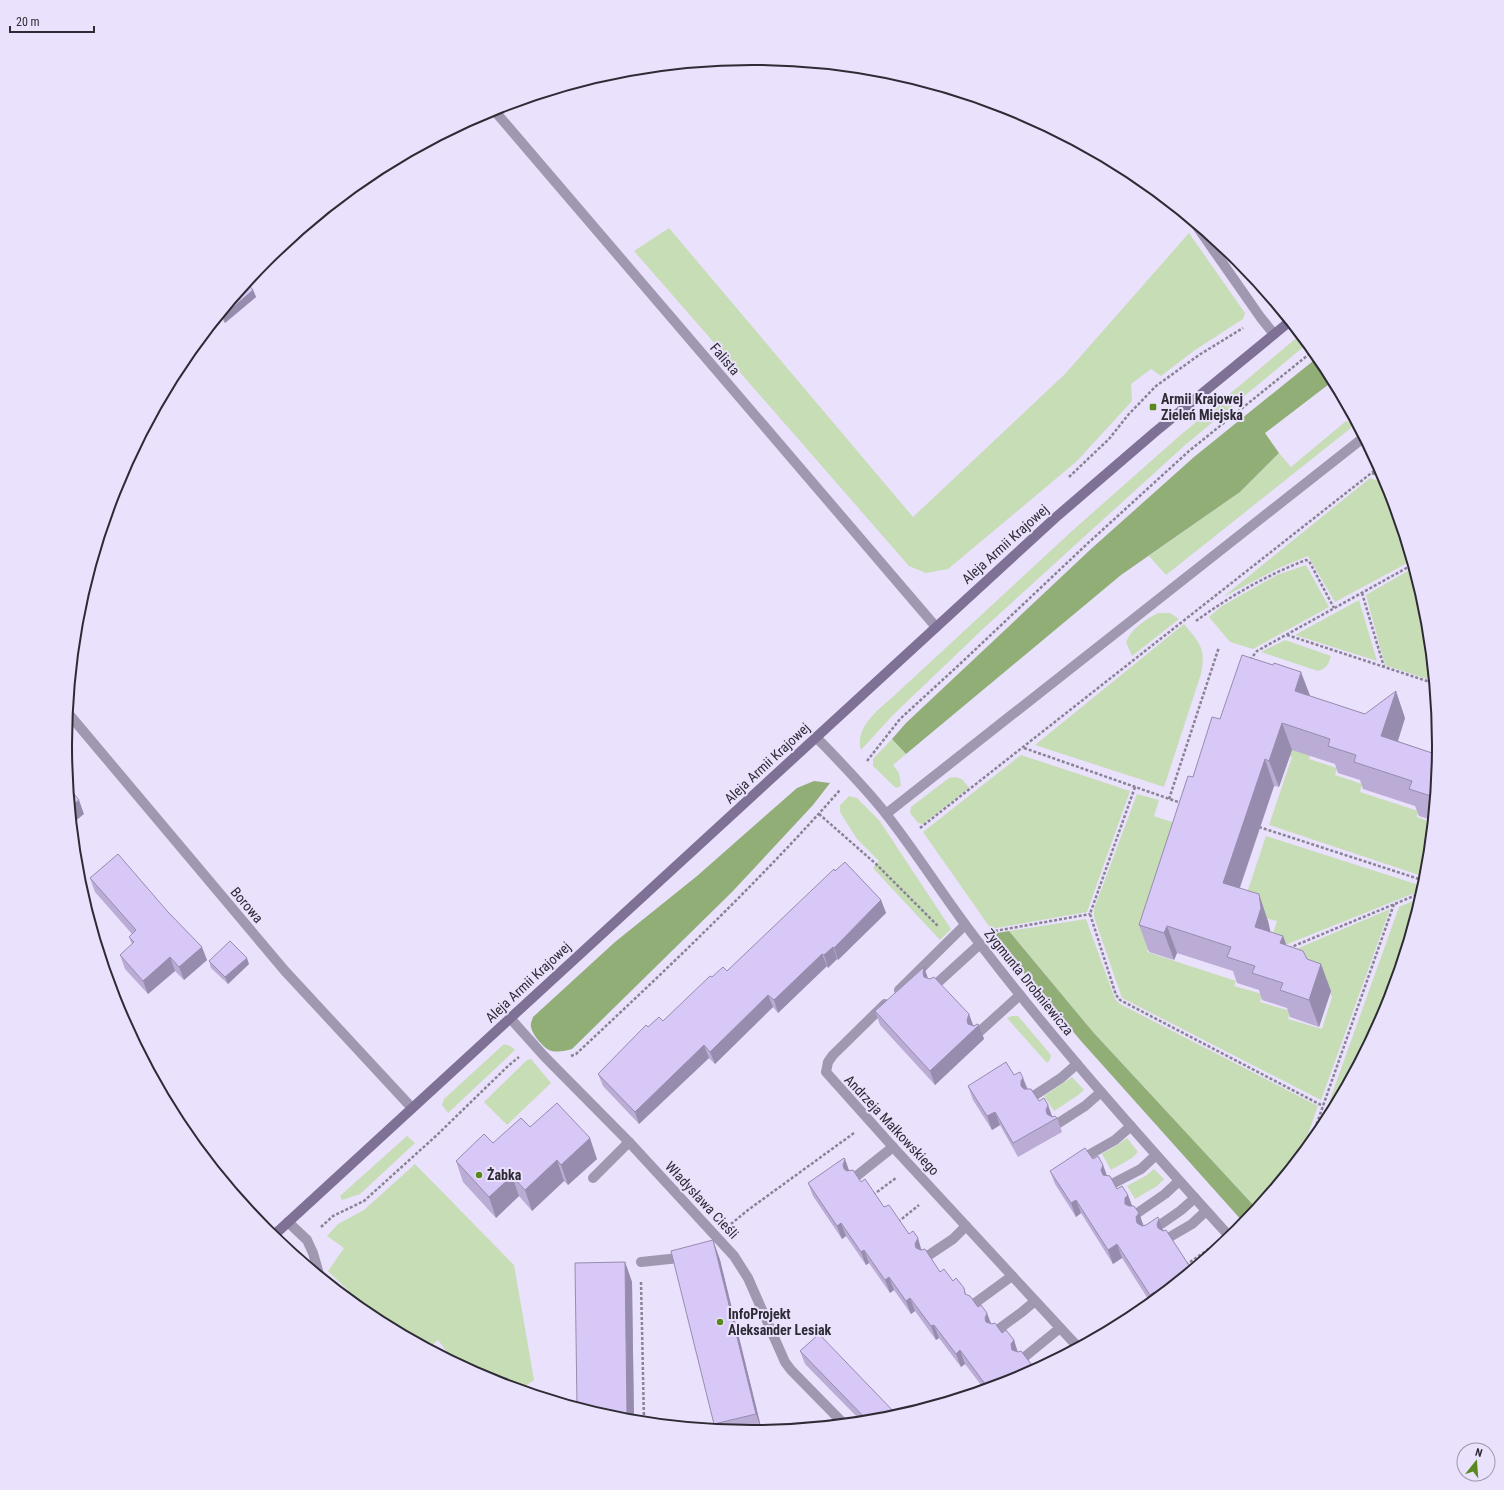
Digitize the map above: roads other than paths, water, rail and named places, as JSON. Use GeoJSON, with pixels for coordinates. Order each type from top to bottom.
{"type":"FeatureCollection","features":[{"type":"Feature","properties":{"kind":"street","name":"Falista"},"geometry":{"type":"LineString","coordinates":[[498,115],[936,627]]}},
{"type":"Feature","properties":{"kind":"street"},"geometry":{"type":"LineString","coordinates":[[1206,240],[1261,318],[1274,334]]}},
{"type":"Feature","properties":{"kind":"street","name":"Aleja Armii Krajowej"},"geometry":{"type":"LineString","coordinates":[[277,1232],[1055,518],[1154,432],[1286,325]]}},
{"type":"Feature","properties":{"kind":"street"},"geometry":{"type":"LineString","coordinates":[[886,814],[1360,440]]}},
{"type":"Feature","properties":{"kind":"street","name":"Borowa"},"geometry":{"type":"LineString","coordinates":[[73,718],[285,971],[412,1108]]}},
{"type":"Feature","properties":{"kind":"street","name":"Zygmunta Drobniewicza"},"geometry":{"type":"LineString","coordinates":[[816,737],[886,814],[965,925],[1077,1064],[1226,1233]]}},
{"type":"Feature","properties":{"kind":"street","name":"Andrzeja Małkowskiego"},"geometry":{"type":"LineString","coordinates":[[965,925],[828,1062],[826,1072],[893,1147],[1075,1343]]}},
{"type":"Feature","properties":{"kind":"street"},"geometry":{"type":"LineString","coordinates":[[934,986],[980,944]]}},
{"type":"Feature","properties":{"kind":"street"},"geometry":{"type":"LineString","coordinates":[[978,1033],[1020,995]]}},
{"type":"Feature","properties":{"kind":"street","name":"Władysława Cieśli"},"geometry":{"type":"LineString","coordinates":[[510,1018],[544,1056],[629,1142],[734,1256],[748,1278],[791,1370],[839,1419]]}},
{"type":"Feature","properties":{"kind":"street"},"geometry":{"type":"LineString","coordinates":[[1032,1097],[1061,1078],[1077,1064]]}},
{"type":"Feature","properties":{"kind":"street"},"geometry":{"type":"LineString","coordinates":[[1057,1124],[1085,1106],[1101,1092]]}},
{"type":"Feature","properties":{"kind":"street"},"geometry":{"type":"LineString","coordinates":[[1068,1167],[1116,1140],[1131,1126]]}},
{"type":"Feature","properties":{"kind":"street"},"geometry":{"type":"LineString","coordinates":[[593,1178],[629,1142]]}},
{"type":"Feature","properties":{"kind":"street"},"geometry":{"type":"LineString","coordinates":[[854,1178],[893,1147]]}},
{"type":"Feature","properties":{"kind":"street"},"geometry":{"type":"LineString","coordinates":[[1112,1184],[1141,1169],[1156,1155]]}},
{"type":"Feature","properties":{"kind":"street"},"geometry":{"type":"LineString","coordinates":[[1136,1214],[1165,1194],[1179,1181]]}},
{"type":"Feature","properties":{"kind":"street"},"geometry":{"type":"LineString","coordinates":[[1147,1233],[1180,1211],[1195,1198]]}},
{"type":"Feature","properties":{"kind":"street"},"geometry":{"type":"LineString","coordinates":[[1168,1238],[1192,1224],[1206,1211]]}},
{"type":"Feature","properties":{"kind":"street"},"geometry":{"type":"LineString","coordinates":[[288,1222],[307,1240],[317,1267]]}},
{"type":"Feature","properties":{"kind":"street"},"geometry":{"type":"LineString","coordinates":[[926,1257],[953,1238],[966,1226]]}},
{"type":"Feature","properties":{"kind":"street"},"geometry":{"type":"LineString","coordinates":[[708,1244],[717,1236]]}},
{"type":"Feature","properties":{"kind":"street"},"geometry":{"type":"LineString","coordinates":[[640,1262],[679,1258],[694,1252]]}},
{"type":"Feature","properties":{"kind":"street"},"geometry":{"type":"LineString","coordinates":[[975,1303],[1012,1276]]}},
{"type":"Feature","properties":{"kind":"street"},"geometry":{"type":"LineString","coordinates":[[996,1331],[1035,1301]]}},
{"type":"Feature","properties":{"kind":"street"},"geometry":{"type":"LineString","coordinates":[[1022,1359],[1060,1328]]}},
{"type":"Feature","properties":{"kind":"place","name":"Armii Krajowej Zieleń Miejska"},"geometry":{"type":"Point","coordinates":[1153,407]}},
{"type":"Feature","properties":{"kind":"place","name":"Żabka"},"geometry":{"type":"Point","coordinates":[479,1175]}},
{"type":"Feature","properties":{"kind":"place","name":"InfoProjekt Aleksander Lesiak"},"geometry":{"type":"Point","coordinates":[720,1322]}}]}
